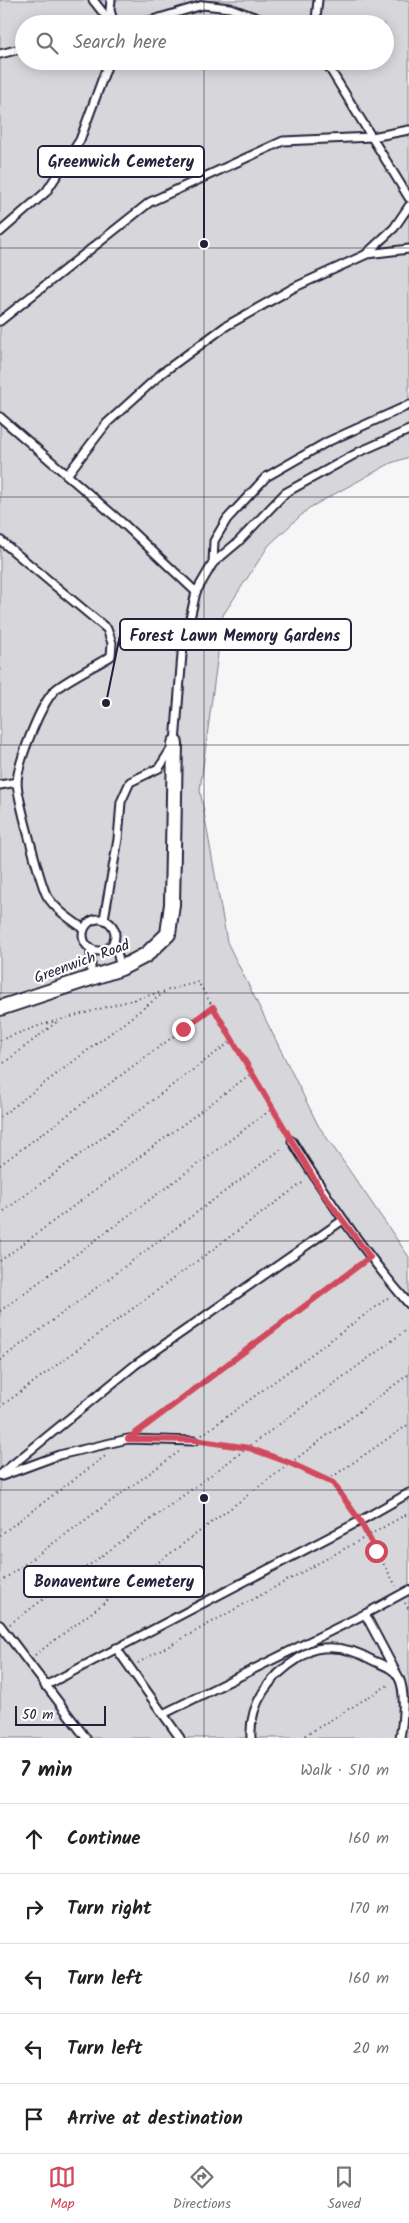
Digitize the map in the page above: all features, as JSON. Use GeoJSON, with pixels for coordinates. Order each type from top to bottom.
{"type":"FeatureCollection","features":[{"type":"Feature","properties":{"kind":"street","name":"Greenwich Road"},"geometry":{"type":"LineString","coordinates":[[0,1008],[121,968],[146,955],[168,934],[172,904],[176,743]]}},
{"type":"Feature","properties":{"kind":"lane"},"geometry":{"type":"LineString","coordinates":[[93,0],[106,15]]}},
{"type":"Feature","properties":{"kind":"lane"},"geometry":{"type":"LineString","coordinates":[[111,0],[111,15]]}},
{"type":"Feature","properties":{"kind":"lane"},"geometry":{"type":"LineString","coordinates":[[316,15],[318,0]]}},
{"type":"Feature","properties":{"kind":"lane"},"geometry":{"type":"LineString","coordinates":[[172,15],[203,5],[230,8],[249,15]]}},
{"type":"Feature","properties":{"kind":"lane"},"geometry":{"type":"LineString","coordinates":[[0,54],[15,50]]}},
{"type":"Feature","properties":{"kind":"lane"},"geometry":{"type":"LineString","coordinates":[[0,232],[46,192],[80,140],[106,70]]}},
{"type":"Feature","properties":{"kind":"lane"},"geometry":{"type":"LineString","coordinates":[[331,70],[409,198]]}},
{"type":"Feature","properties":{"kind":"lane"},"geometry":{"type":"LineString","coordinates":[[0,321],[150,202],[283,141],[372,136],[409,130]]}},
{"type":"Feature","properties":{"kind":"lane"},"geometry":{"type":"LineString","coordinates":[[66,475],[107,423],[162,373],[226,326],[295,287],[366,254],[394,228],[409,206]]}},
{"type":"Feature","properties":{"kind":"lane"},"geometry":{"type":"LineString","coordinates":[[366,254],[409,249]]}},
{"type":"Feature","properties":{"kind":"lane"},"geometry":{"type":"LineString","coordinates":[[213,563],[214,541],[227,519],[266,476],[327,442],[409,405]]}},
{"type":"Feature","properties":{"kind":"lane"},"geometry":{"type":"LineString","coordinates":[[0,417],[196,592]]}},
{"type":"Feature","properties":{"kind":"lane"},"geometry":{"type":"LineString","coordinates":[[104,919],[118,839],[121,802],[130,782],[159,768],[176,743],[182,654],[196,592],[213,563],[238,542],[285,494],[358,452],[409,430]]}},
{"type":"Feature","properties":{"kind":"lane"},"geometry":{"type":"LineString","coordinates":[[0,540],[107,629],[112,643],[111,656],[55,690],[28,740],[17,782],[40,879],[46,894],[56,908],[84,929]]}},
{"type":"Feature","properties":{"kind":"lane"},"geometry":{"type":"LineString","coordinates":[[0,785],[17,782]]}},
{"type":"Feature","properties":{"kind":"lane"},"geometry":{"type":"LineString","coordinates":[[90,979],[91,949],[84,940],[84,929],[91,920],[104,919],[113,926],[114,940],[121,968]]}},
{"type":"Feature","properties":{"kind":"lane"},"geometry":{"type":"LineString","coordinates":[[91,949],[105,950],[114,940]]}},
{"type":"Feature","properties":{"kind":"lane"},"geometry":{"type":"LineString","coordinates":[[292,1141],[312,1175],[343,1220],[370,1257],[409,1304]]}},
{"type":"Feature","properties":{"kind":"lane"},"geometry":{"type":"LineString","coordinates":[[0,1476],[135,1365],[343,1220]]}},
{"type":"Feature","properties":{"kind":"lane"},"geometry":{"type":"LineString","coordinates":[[0,1476],[59,1455],[128,1439],[194,1440]]}},
{"type":"Feature","properties":{"kind":"lane"},"geometry":{"type":"LineString","coordinates":[[45,1686],[360,1521],[409,1493]]}},
{"type":"Feature","properties":{"kind":"lane"},"geometry":{"type":"LineString","coordinates":[[163,1714],[365,1614],[409,1590]]}},
{"type":"Feature","properties":{"kind":"lane"},"geometry":{"type":"LineString","coordinates":[[365,1614],[400,1678],[404,1715],[400,1738]]}},
{"type":"Feature","properties":{"kind":"lane"},"geometry":{"type":"LineString","coordinates":[[1,1628],[86,1738]]}},
{"type":"Feature","properties":{"kind":"lane"},"geometry":{"type":"LineString","coordinates":[[116,1648],[180,1738]]}},
{"type":"Feature","properties":{"kind":"lane"},"geometry":{"type":"LineString","coordinates":[[251,1738],[250,1723],[261,1692],[285,1667],[315,1649],[341,1649],[359,1652],[392,1670],[400,1678]]}},
{"type":"Feature","properties":{"kind":"path"},"geometry":{"type":"LineString","coordinates":[[0,1040],[60,1020],[198,982],[292,1141],[0,1360]]}},
{"type":"Feature","properties":{"kind":"path"},"geometry":{"type":"LineString","coordinates":[[0,1117],[168,990]]}},
{"type":"Feature","properties":{"kind":"path"},"geometry":{"type":"LineString","coordinates":[[0,1165],[213,1007]]}},
{"type":"Feature","properties":{"kind":"path"},"geometry":{"type":"LineString","coordinates":[[0,1066],[60,1020]]}},
{"type":"Feature","properties":{"kind":"path"},"geometry":{"type":"LineString","coordinates":[[0,1214],[233,1040]]}},
{"type":"Feature","properties":{"kind":"path"},"geometry":{"type":"LineString","coordinates":[[0,1261],[252,1073]]}},
{"type":"Feature","properties":{"kind":"path"},"geometry":{"type":"LineString","coordinates":[[0,1311],[273,1108]]}},
{"type":"Feature","properties":{"kind":"path"},"geometry":{"type":"LineString","coordinates":[[0,1407],[312,1175]]}},
{"type":"Feature","properties":{"kind":"path"},"geometry":{"type":"LineString","coordinates":[[0,1535],[370,1257]]}},
{"type":"Feature","properties":{"kind":"path"},"geometry":{"type":"LineString","coordinates":[[0,1582],[398,1291]]}},
{"type":"Feature","properties":{"kind":"path"},"geometry":{"type":"LineString","coordinates":[[1,1628],[409,1328]]}},
{"type":"Feature","properties":{"kind":"path"},"geometry":{"type":"LineString","coordinates":[[27,1661],[409,1374]]}},
{"type":"Feature","properties":{"kind":"path"},"geometry":{"type":"LineString","coordinates":[[328,1480],[409,1424]]}},
{"type":"Feature","properties":{"kind":"path"},"geometry":{"type":"LineString","coordinates":[[194,1440],[246,1448],[290,1463],[333,1483],[360,1521],[401,1595]]}},
{"type":"Feature","properties":{"kind":"path"},"geometry":{"type":"LineString","coordinates":[[130,1667],[409,1514]]}},
{"type":"Feature","properties":{"kind":"path"},"geometry":{"type":"LineString","coordinates":[[300,1738],[400,1678]]}},
{"type":"Feature","properties":{"kind":"shaded area"},"geometry":{"type":"Polygon","coordinates":[[[0,0],[409,0],[409,457],[391,463],[309,508],[269,545],[223,615],[200,790],[227,942],[318,1125],[409,1257],[409,1738],[0,1738],[0,0]]]}},
{"type":"Feature","properties":{"kind":"place","name":"Greenwich Cemetery"},"geometry":{"type":"Point","coordinates":[204,244]}},
{"type":"Feature","properties":{"kind":"place","name":"Forest Lawn Memory Gardens"},"geometry":{"type":"Point","coordinates":[106,703]}},
{"type":"Feature","properties":{"kind":"place","name":"Bonaventure Cemetery"},"geometry":{"type":"Point","coordinates":[204,1498]}},
{"type":"Feature","properties":{"kind":"route"},"geometry":{"type":"LineString","coordinates":[[183,1029],[213,1007],[322,1192],[370,1257],[128,1439],[194,1440],[249,1448],[290,1463],[333,1483],[360,1521],[376,1551]]}}]}
